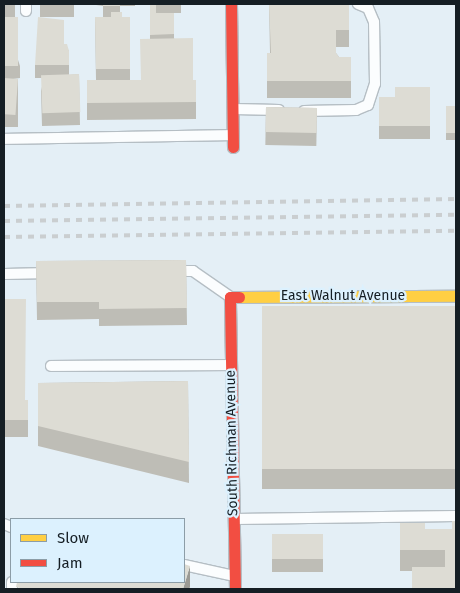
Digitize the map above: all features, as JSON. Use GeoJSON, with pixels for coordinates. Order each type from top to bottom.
{"type":"FeatureCollection","features":[{"type":"Feature","properties":{"kind":"street"},"geometry":{"type":"LineString","coordinates":[[231,4],[232,141]]}},
{"type":"Feature","properties":{"kind":"street","name":"East Walnut Avenue"},"geometry":{"type":"LineString","coordinates":[[230,297],[456,296]]}},
{"type":"Feature","properties":{"kind":"street","name":"South Richman Avenue"},"geometry":{"type":"LineString","coordinates":[[230,297],[235,589]]}},
{"type":"Feature","properties":{"kind":"lane"},"geometry":{"type":"LineString","coordinates":[[232,109],[324,111],[356,110],[368,105],[375,84],[374,22],[368,8],[358,4]]}},
{"type":"Feature","properties":{"kind":"lane"},"geometry":{"type":"LineString","coordinates":[[4,139],[232,141]]}},
{"type":"Feature","properties":{"kind":"lane"},"geometry":{"type":"LineString","coordinates":[[163,271],[193,271],[230,297]]}},
{"type":"Feature","properties":{"kind":"lane"},"geometry":{"type":"LineString","coordinates":[[4,274],[64,273]]}},
{"type":"Feature","properties":{"kind":"lane"},"geometry":{"type":"LineString","coordinates":[[51,366],[231,365]]}},
{"type":"Feature","properties":{"kind":"lane"},"geometry":{"type":"LineString","coordinates":[[234,519],[456,516]]}},
{"type":"Feature","properties":{"kind":"lane"},"geometry":{"type":"LineString","coordinates":[[185,565],[234,576]]}},
{"type":"Feature","properties":{"kind":"building"},"geometry":{"type":"Polygon","coordinates":[[[103,4],[120,4],[120,6],[103,6],[103,4]]]}},
{"type":"Feature","properties":{"kind":"building"},"geometry":{"type":"Polygon","coordinates":[[[150,4],[173,4],[156,5],[156,13],[174,13],[174,34],[150,35],[150,4]]]}},
{"type":"Feature","properties":{"kind":"building"},"geometry":{"type":"Polygon","coordinates":[[[269,4],[349,4],[349,30],[336,30],[336,53],[339,57],[351,57],[351,81],[267,81],[267,53],[271,53],[269,4]]]}},
{"type":"Feature","properties":{"kind":"building"},"geometry":{"type":"Polygon","coordinates":[[[111,12],[122,12],[122,17],[130,17],[130,69],[96,69],[95,17],[111,17],[111,12]]]}},
{"type":"Feature","properties":{"kind":"building"},"geometry":{"type":"Polygon","coordinates":[[[4,17],[18,17],[18,66],[4,66],[4,17]]]}},
{"type":"Feature","properties":{"kind":"building"},"geometry":{"type":"Polygon","coordinates":[[[38,17],[64,20],[64,44],[67,44],[69,51],[69,65],[35,65],[38,17]]]}},
{"type":"Feature","properties":{"kind":"building"},"geometry":{"type":"Polygon","coordinates":[[[193,38],[193,80],[196,80],[196,102],[87,103],[87,80],[141,80],[140,39],[193,38]]]}},
{"type":"Feature","properties":{"kind":"building"},"geometry":{"type":"Polygon","coordinates":[[[79,74],[80,112],[42,113],[41,75],[79,74]]]}},
{"type":"Feature","properties":{"kind":"building"},"geometry":{"type":"Polygon","coordinates":[[[4,78],[18,79],[15,115],[4,114],[4,78]]]}},
{"type":"Feature","properties":{"kind":"building"},"geometry":{"type":"Polygon","coordinates":[[[395,87],[430,87],[430,126],[379,126],[379,97],[395,97],[395,87]]]}},
{"type":"Feature","properties":{"kind":"building"},"geometry":{"type":"Polygon","coordinates":[[[446,106],[456,106],[456,133],[446,133],[446,106]]]}},
{"type":"Feature","properties":{"kind":"building"},"geometry":{"type":"Polygon","coordinates":[[[266,107],[317,108],[317,133],[266,132],[266,107]]]}},
{"type":"Feature","properties":{"kind":"building"},"geometry":{"type":"Polygon","coordinates":[[[186,260],[187,308],[99,309],[99,302],[37,302],[36,261],[186,260]]]}},
{"type":"Feature","properties":{"kind":"building"},"geometry":{"type":"Polygon","coordinates":[[[4,299],[26,299],[25,400],[28,400],[28,420],[4,420],[4,299]]]}},
{"type":"Feature","properties":{"kind":"building"},"geometry":{"type":"Polygon","coordinates":[[[262,306],[456,306],[456,469],[262,469],[262,306]]]}},
{"type":"Feature","properties":{"kind":"building"},"geometry":{"type":"Polygon","coordinates":[[[188,381],[189,462],[38,426],[38,383],[188,381]]]}},
{"type":"Feature","properties":{"kind":"building"},"geometry":{"type":"Polygon","coordinates":[[[452,521],[456,521],[456,589],[412,589],[412,567],[445,567],[445,550],[400,550],[400,523],[425,523],[425,529],[452,529],[452,521]]]}},
{"type":"Feature","properties":{"kind":"building"},"geometry":{"type":"Polygon","coordinates":[[[272,534],[323,534],[323,559],[272,559],[272,534]]]}},
{"type":"Feature","properties":{"kind":"building"},"geometry":{"type":"Polygon","coordinates":[[[185,564],[190,566],[185,582],[185,564]]]}},
{"type":"Feature","properties":{"kind":"building"},"geometry":{"type":"Polygon","coordinates":[[[17,583],[185,583],[183,589],[24,589],[16,587],[17,583]]]}},
{"type":"Feature","properties":{"kind":"railway"},"geometry":{"type":"LineString","coordinates":[[4,206],[456,199]]}},
{"type":"Feature","properties":{"kind":"railway"},"geometry":{"type":"LineString","coordinates":[[4,221],[456,215]]}},
{"type":"Feature","properties":{"kind":"railway"},"geometry":{"type":"LineString","coordinates":[[4,237],[456,231]]}},
{"type":"Feature","properties":{"kind":"traffic: slow"},"geometry":{"type":"LineString","coordinates":[[239,297],[456,296]]}},
{"type":"Feature","properties":{"kind":"traffic: jam"},"geometry":{"type":"LineString","coordinates":[[231,4],[233,147]]}},
{"type":"Feature","properties":{"kind":"traffic: jam"},"geometry":{"type":"LineString","coordinates":[[235,589],[230,297],[239,297]]}}]}
